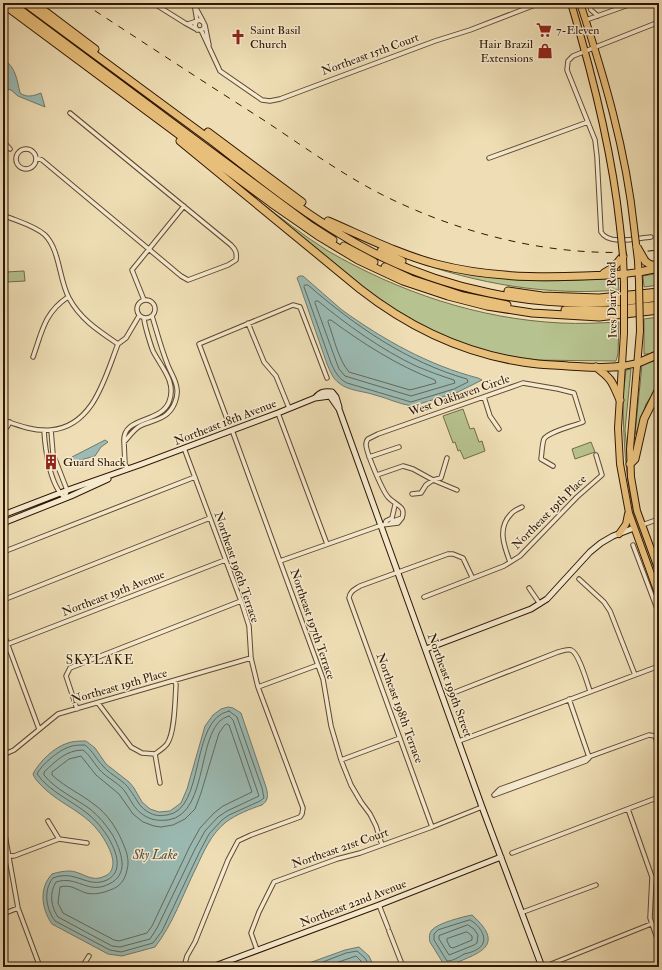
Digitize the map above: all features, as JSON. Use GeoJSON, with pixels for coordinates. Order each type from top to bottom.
{"type":"FeatureCollection","features":[{"type":"Feature","properties":{"kind":"highway"},"geometry":{"type":"LineString","coordinates":[[12,3],[311,226],[376,264],[411,279],[463,296],[515,306],[561,310],[613,310],[659,305]]}},
{"type":"Feature","properties":{"kind":"highway"},"geometry":{"type":"LineString","coordinates":[[25,3],[332,229],[392,262],[432,278],[465,287],[520,298],[571,303],[610,303],[659,297]]}},
{"type":"Feature","properties":{"kind":"highway"},"geometry":{"type":"LineString","coordinates":[[34,3],[141,84],[328,221],[365,243],[405,263],[450,279],[497,290],[542,296],[600,298],[659,292]]}},
{"type":"Feature","properties":{"kind":"highway"},"geometry":{"type":"LineString","coordinates":[[3,4],[320,238],[358,260],[403,281],[448,296],[487,306],[532,313],[600,317],[659,310]]}},
{"type":"Feature","properties":{"kind":"highway"},"geometry":{"type":"LineString","coordinates":[[163,122],[175,138],[360,289],[386,309],[411,324],[455,344],[503,358],[538,364],[596,367],[623,366]]}},
{"type":"Feature","properties":{"kind":"highway"},"geometry":{"type":"LineString","coordinates":[[328,221],[402,253],[435,264],[460,269],[490,274],[525,277],[624,274]]}},
{"type":"Feature","properties":{"kind":"highway"},"geometry":{"type":"LineString","coordinates":[[636,248],[641,261],[659,268]]}},
{"type":"Feature","properties":{"kind":"highway"},"geometry":{"type":"LineString","coordinates":[[600,274],[608,271],[623,259]]}},
{"type":"Feature","properties":{"kind":"highway"},"geometry":{"type":"LineString","coordinates":[[639,272],[659,268]]}},
{"type":"Feature","properties":{"kind":"highway"},"geometry":{"type":"LineString","coordinates":[[638,363],[659,354]]}},
{"type":"Feature","properties":{"kind":"highway"},"geometry":{"type":"LineString","coordinates":[[596,367],[613,382],[620,400]]}},
{"type":"Feature","properties":{"kind":"highway"},"geometry":{"type":"LineString","coordinates":[[630,464],[634,459],[644,419],[659,389]]}},
{"type":"Feature","properties":{"kind":"main road","name":"Ives Dairy Road"},"geometry":{"type":"LineString","coordinates":[[571,3],[608,144],[620,227],[624,274],[624,333],[618,448],[622,478],[629,513],[659,596]]}},
{"type":"Feature","properties":{"kind":"main road"},"geometry":{"type":"LineString","coordinates":[[580,3],[611,105],[623,154],[630,191],[636,248]]}},
{"type":"Feature","properties":{"kind":"main road"},"geometry":{"type":"LineString","coordinates":[[641,261],[639,272],[640,331],[630,464],[637,511],[659,571]]}},
{"type":"Feature","properties":{"kind":"main road"},"geometry":{"type":"LineString","coordinates":[[624,274],[639,272]]}},
{"type":"Feature","properties":{"kind":"main road"},"geometry":{"type":"LineString","coordinates":[[623,366],[638,363]]}},
{"type":"Feature","properties":{"kind":"main road"},"geometry":{"type":"LineString","coordinates":[[619,534],[626,524],[629,513]]}},
{"type":"Feature","properties":{"kind":"main road"},"geometry":{"type":"LineString","coordinates":[[634,528],[642,525]]}},
{"type":"Feature","properties":{"kind":"street"},"geometry":{"type":"LineString","coordinates":[[153,3],[184,24],[201,30]]}},
{"type":"Feature","properties":{"kind":"street","name":"Northeast 15th Court"},"geometry":{"type":"LineString","coordinates":[[209,48],[216,66],[226,77],[262,100],[270,101],[435,41],[470,30],[540,3]]}},
{"type":"Feature","properties":{"kind":"street"},"geometry":{"type":"LineString","coordinates":[[589,3],[591,10],[598,16]]}},
{"type":"Feature","properties":{"kind":"street"},"geometry":{"type":"LineString","coordinates":[[586,20],[634,3]]}},
{"type":"Feature","properties":{"kind":"street"},"geometry":{"type":"LineString","coordinates":[[194,5],[196,29]]}},
{"type":"Feature","properties":{"kind":"street"},"geometry":{"type":"LineString","coordinates":[[194,5],[204,24],[209,48]]}},
{"type":"Feature","properties":{"kind":"street"},"geometry":{"type":"LineString","coordinates":[[184,24],[190,24],[200,20],[204,24]]}},
{"type":"Feature","properties":{"kind":"street"},"geometry":{"type":"LineString","coordinates":[[651,237],[620,240],[609,239],[603,236],[601,232],[595,140],[567,70],[568,62],[573,56],[659,22]]}},
{"type":"Feature","properties":{"kind":"street"},"geometry":{"type":"LineString","coordinates":[[201,30],[204,28],[204,24]]}},
{"type":"Feature","properties":{"kind":"street"},"geometry":{"type":"LineString","coordinates":[[201,30],[209,48]]}},
{"type":"Feature","properties":{"kind":"street"},"geometry":{"type":"LineString","coordinates":[[36,158],[34,166],[28,169],[22,168],[16,162],[19,152],[25,149],[32,151],[36,158],[42,160],[148,249],[188,280],[228,265],[236,260],[237,254],[235,250],[184,206],[70,113]]}},
{"type":"Feature","properties":{"kind":"street"},"geometry":{"type":"LineString","coordinates":[[489,158],[588,122]]}},
{"type":"Feature","properties":{"kind":"street"},"geometry":{"type":"LineString","coordinates":[[3,141],[10,149]]}},
{"type":"Feature","properties":{"kind":"street"},"geometry":{"type":"LineString","coordinates":[[144,300],[132,270],[184,206]]}},
{"type":"Feature","properties":{"kind":"street"},"geometry":{"type":"LineString","coordinates":[[3,215],[37,230],[45,236],[55,254],[68,297],[81,316],[92,326],[118,344]]}},
{"type":"Feature","properties":{"kind":"street"},"geometry":{"type":"LineString","coordinates":[[33,357],[48,316],[59,303],[68,297]]}},
{"type":"Feature","properties":{"kind":"street"},"geometry":{"type":"LineString","coordinates":[[124,442],[140,426],[159,420],[172,408],[177,390],[156,333],[152,316],[155,311],[154,305],[150,301],[141,301],[137,306],[139,316],[144,318],[152,316]]}},
{"type":"Feature","properties":{"kind":"street"},"geometry":{"type":"LineString","coordinates":[[227,419],[199,344],[248,323],[293,305],[300,308],[327,378]]}},
{"type":"Feature","properties":{"kind":"street"},"geometry":{"type":"LineString","coordinates":[[3,420],[44,430],[52,430],[73,423],[89,409],[99,392],[118,344],[126,338],[139,316]]}},
{"type":"Feature","properties":{"kind":"street"},"geometry":{"type":"LineString","coordinates":[[128,469],[125,464],[124,437],[130,427],[140,420],[158,414],[165,408],[172,390],[170,381],[152,346],[144,318]]}},
{"type":"Feature","properties":{"kind":"street"},"geometry":{"type":"LineString","coordinates":[[248,323],[264,362],[276,376],[289,408]]}},
{"type":"Feature","properties":{"kind":"street"},"geometry":{"type":"LineString","coordinates":[[152,346],[160,344]]}},
{"type":"Feature","properties":{"kind":"street","name":"West Oakhaven Circle"},"geometry":{"type":"LineString","coordinates":[[383,524],[390,524],[402,518],[403,513],[402,508],[388,498],[382,487],[369,457],[366,444],[368,439],[378,434],[484,397],[523,384],[574,393],[582,422],[569,428],[549,433],[544,440],[541,458],[553,466]]}},
{"type":"Feature","properties":{"kind":"street","name":"Northeast 18th Avenue"},"geometry":{"type":"LineString","coordinates":[[3,516],[59,493],[142,464],[315,398],[330,396],[339,409]]}},
{"type":"Feature","properties":{"kind":"street"},"geometry":{"type":"LineString","coordinates":[[484,397],[490,416],[499,429]]}},
{"type":"Feature","properties":{"kind":"street","name":"Northeast 199th Street"},"geometry":{"type":"LineString","coordinates":[[339,409],[383,524],[398,572],[482,807],[523,912],[542,967]]}},
{"type":"Feature","properties":{"kind":"street"},"geometry":{"type":"LineString","coordinates":[[278,413],[327,544]]}},
{"type":"Feature","properties":{"kind":"street"},"geometry":{"type":"LineString","coordinates":[[3,429],[7,427],[10,422]]}},
{"type":"Feature","properties":{"kind":"street"},"geometry":{"type":"LineString","coordinates":[[44,430],[46,455],[59,493],[65,498],[67,490],[52,453],[52,430]]}},
{"type":"Feature","properties":{"kind":"street","name":"Northeast 197th Terrace"},"geometry":{"type":"LineString","coordinates":[[232,430],[323,679],[331,726],[340,760],[351,785],[376,826],[382,845]]}},
{"type":"Feature","properties":{"kind":"street"},"geometry":{"type":"LineString","coordinates":[[369,457],[399,447]]}},
{"type":"Feature","properties":{"kind":"street","name":"Northeast 196th Terrace"},"geometry":{"type":"LineString","coordinates":[[184,448],[249,626],[251,658],[258,687],[303,808],[300,817],[238,841],[225,867],[195,942],[187,956],[184,967]]}},
{"type":"Feature","properties":{"kind":"street"},"geometry":{"type":"LineString","coordinates":[[46,455],[52,453]]}},
{"type":"Feature","properties":{"kind":"street","name":"Northeast 19th Place"},"geometry":{"type":"LineString","coordinates":[[424,597],[472,577],[504,566],[520,556],[577,497],[602,475],[596,456]]}},
{"type":"Feature","properties":{"kind":"street"},"geometry":{"type":"LineString","coordinates":[[412,494],[421,493],[426,485],[433,480],[441,478],[447,458]]}},
{"type":"Feature","properties":{"kind":"street","name":"Northeast 18th Avenue"},"geometry":{"type":"LineString","coordinates":[[3,523],[65,498],[142,464]]}},
{"type":"Feature","properties":{"kind":"street"},"geometry":{"type":"LineString","coordinates":[[377,475],[403,466],[413,469],[433,480],[457,490]]}},
{"type":"Feature","properties":{"kind":"street"},"geometry":{"type":"LineString","coordinates":[[3,552],[195,477]]}},
{"type":"Feature","properties":{"kind":"street"},"geometry":{"type":"LineString","coordinates":[[280,561],[383,524],[392,518],[396,505]]}},
{"type":"Feature","properties":{"kind":"street"},"geometry":{"type":"LineString","coordinates":[[510,562],[502,542],[504,524],[511,513],[522,507]]}},
{"type":"Feature","properties":{"kind":"street"},"geometry":{"type":"LineString","coordinates":[[3,600],[210,518]]}},
{"type":"Feature","properties":{"kind":"street"},"geometry":{"type":"LineString","coordinates":[[642,525],[659,519]]}},
{"type":"Feature","properties":{"kind":"street"},"geometry":{"type":"LineString","coordinates":[[426,649],[531,610],[551,594],[596,547],[607,538],[634,528]]}},
{"type":"Feature","properties":{"kind":"street"},"geometry":{"type":"LineString","coordinates":[[634,545],[659,614]]}},
{"type":"Feature","properties":{"kind":"street"},"geometry":{"type":"LineString","coordinates":[[398,572],[448,554],[453,554],[463,558],[472,577]]}},
{"type":"Feature","properties":{"kind":"street","name":"Northeast 19th Avenue"},"geometry":{"type":"LineString","coordinates":[[8,644],[225,560]]}},
{"type":"Feature","properties":{"kind":"street","name":"Northeast 198th Terrace"},"geometry":{"type":"LineString","coordinates":[[398,572],[360,586],[352,591],[349,598],[432,827]]}},
{"type":"Feature","properties":{"kind":"street"},"geometry":{"type":"LineString","coordinates":[[579,579],[604,602],[610,611],[635,675]]}},
{"type":"Feature","properties":{"kind":"street"},"geometry":{"type":"LineString","coordinates":[[529,588],[540,604]]}},
{"type":"Feature","properties":{"kind":"street"},"geometry":{"type":"LineString","coordinates":[[77,709],[66,676],[70,668],[240,601]]}},
{"type":"Feature","properties":{"kind":"street"},"geometry":{"type":"LineString","coordinates":[[3,632],[39,729]]}},
{"type":"Feature","properties":{"kind":"street"},"geometry":{"type":"LineString","coordinates":[[453,693],[558,652],[570,650],[573,650],[577,656],[590,691]]}},
{"type":"Feature","properties":{"kind":"street","name":"Northeast 19th Place"},"geometry":{"type":"LineString","coordinates":[[3,755],[14,750],[58,714],[251,658]]}},
{"type":"Feature","properties":{"kind":"street"},"geometry":{"type":"LineString","coordinates":[[258,687],[318,665]]}},
{"type":"Feature","properties":{"kind":"street"},"geometry":{"type":"LineString","coordinates":[[459,741],[659,666]]}},
{"type":"Feature","properties":{"kind":"street"},"geometry":{"type":"LineString","coordinates":[[98,703],[131,747],[142,753],[155,754],[167,744],[170,738],[176,693],[175,680]]}},
{"type":"Feature","properties":{"kind":"street"},"geometry":{"type":"LineString","coordinates":[[569,699],[589,757]]}},
{"type":"Feature","properties":{"kind":"street"},"geometry":{"type":"LineString","coordinates":[[589,757],[586,761],[494,795],[500,789],[649,735],[655,736],[659,748]]}},
{"type":"Feature","properties":{"kind":"street"},"geometry":{"type":"LineString","coordinates":[[340,760],[400,738]]}},
{"type":"Feature","properties":{"kind":"street"},"geometry":{"type":"LineString","coordinates":[[155,754],[160,783]]}},
{"type":"Feature","properties":{"kind":"street"},"geometry":{"type":"LineString","coordinates":[[512,853],[659,797]]}},
{"type":"Feature","properties":{"kind":"street","name":"Northeast 21st Court"},"geometry":{"type":"LineString","coordinates":[[257,950],[251,933],[259,912],[274,882],[337,859],[360,854],[482,807]]}},
{"type":"Feature","properties":{"kind":"street"},"geometry":{"type":"LineString","coordinates":[[628,809],[652,877],[650,908],[651,924],[659,944]]}},
{"type":"Feature","properties":{"kind":"street"},"geometry":{"type":"LineString","coordinates":[[48,821],[59,839]]}},
{"type":"Feature","properties":{"kind":"street"},"geometry":{"type":"LineString","coordinates":[[3,824],[18,908],[40,967]]}},
{"type":"Feature","properties":{"kind":"street"},"geometry":{"type":"LineString","coordinates":[[3,855],[14,856],[59,839],[87,843]]}},
{"type":"Feature","properties":{"kind":"street","name":"Northeast 22nd Avenue"},"geometry":{"type":"LineString","coordinates":[[212,967],[501,857]]}},
{"type":"Feature","properties":{"kind":"street"},"geometry":{"type":"LineString","coordinates":[[523,912],[596,884]]}},
{"type":"Feature","properties":{"kind":"street"},"geometry":{"type":"LineString","coordinates":[[379,904],[403,967]]}},
{"type":"Feature","properties":{"kind":"street"},"geometry":{"type":"LineString","coordinates":[[3,914],[18,908]]}},
{"type":"Feature","properties":{"kind":"street"},"geometry":{"type":"LineString","coordinates":[[551,964],[651,924]]}},
{"type":"Feature","properties":{"kind":"street"},"geometry":{"type":"LineString","coordinates":[[82,967],[88,956]]}},
{"type":"Feature","properties":{"kind":"green space"},"geometry":{"type":"Polygon","coordinates":[[[259,201],[301,233],[328,251],[355,266],[411,291],[440,301],[500,316],[530,320],[568,323],[619,322],[618,354],[616,361],[530,360],[498,355],[450,340],[379,302],[259,201]]]}},
{"type":"Feature","properties":{"kind":"green space"},"geometry":{"type":"Polygon","coordinates":[[[411,260],[478,275],[515,280],[558,281],[618,278],[619,290],[566,291],[513,286],[462,276],[411,260]]]}},
{"type":"Feature","properties":{"kind":"green space"},"geometry":{"type":"Polygon","coordinates":[[[24,271],[25,281],[7,282],[6,272],[24,271]]]}},
{"type":"Feature","properties":{"kind":"green space"},"geometry":{"type":"Polygon","coordinates":[[[659,273],[659,285],[644,287],[643,276],[659,273]]]}},
{"type":"Feature","properties":{"kind":"green space"},"geometry":{"type":"Polygon","coordinates":[[[659,317],[659,351],[644,354],[644,319],[659,317]]]}},
{"type":"Feature","properties":{"kind":"green space"},"geometry":{"type":"Polygon","coordinates":[[[659,359],[659,384],[646,404],[635,434],[642,365],[659,359]]]}},
{"type":"Feature","properties":{"kind":"green space"},"geometry":{"type":"Polygon","coordinates":[[[631,369],[625,430],[633,508],[625,458],[623,402],[626,370],[631,369]]]}},
{"type":"Feature","properties":{"kind":"green space"},"geometry":{"type":"Polygon","coordinates":[[[463,409],[470,429],[474,428],[479,442],[482,441],[485,451],[464,459],[460,450],[458,451],[455,442],[453,443],[443,416],[463,409]]]}},
{"type":"Feature","properties":{"kind":"green space"},"geometry":{"type":"Polygon","coordinates":[[[591,442],[595,452],[575,459],[572,449],[591,442]]]}},
{"type":"Feature","properties":{"kind":"water"},"geometry":{"type":"Polygon","coordinates":[[[3,59],[11,66],[13,70],[17,79],[20,93],[25,96],[30,96],[41,93],[45,107],[18,96],[11,90],[6,89],[3,85],[3,59]]]}},
{"type":"Feature","properties":{"kind":"water"},"geometry":{"type":"Polygon","coordinates":[[[299,276],[303,276],[342,310],[390,341],[424,359],[482,380],[456,393],[412,406],[343,386],[333,377],[327,364],[297,278],[299,276]]]}},
{"type":"Feature","properties":{"kind":"water"},"geometry":{"type":"Polygon","coordinates":[[[105,440],[108,442],[101,447],[95,456],[72,461],[72,457],[105,440]]]}},
{"type":"Feature","properties":{"kind":"water","name":"Sky Lake"},"geometry":{"type":"Polygon","coordinates":[[[228,707],[241,713],[266,787],[267,799],[262,805],[230,819],[212,837],[167,929],[155,947],[122,956],[108,954],[52,924],[48,918],[44,905],[43,892],[45,885],[52,874],[70,871],[91,878],[100,878],[110,872],[113,862],[111,853],[98,830],[84,817],[46,790],[37,780],[33,774],[39,765],[52,751],[57,748],[72,742],[86,741],[95,748],[106,764],[129,782],[142,802],[150,809],[159,812],[170,811],[181,803],[187,789],[205,726],[213,715],[221,709],[228,707]]]}},
{"type":"Feature","properties":{"kind":"water"},"geometry":{"type":"Polygon","coordinates":[[[472,915],[483,926],[488,935],[488,943],[477,954],[446,967],[430,942],[430,933],[435,927],[472,915]]]}},
{"type":"Feature","properties":{"kind":"water"},"geometry":{"type":"Polygon","coordinates":[[[359,947],[369,956],[374,967],[298,967],[345,950],[359,947]]]}},
{"type":"Feature","properties":{"kind":"railway"},"geometry":{"type":"LineString","coordinates":[[83,3],[359,182],[376,192],[424,214],[489,236],[557,249],[591,252],[659,250]]}},
{"type":"Feature","properties":{"kind":"place","name":"7-Eleven"},"geometry":{"type":"Point","coordinates":[544,30]}},
{"type":"Feature","properties":{"kind":"place","name":"Saint Basil Church"},"geometry":{"type":"Point","coordinates":[238,37]}},
{"type":"Feature","properties":{"kind":"place","name":"Hair Brazil Extensions"},"geometry":{"type":"Point","coordinates":[545,51]}},
{"type":"Feature","properties":{"kind":"place","name":"Guard Shack"},"geometry":{"type":"Point","coordinates":[51,462]}},
{"type":"Feature","properties":{"kind":"district","name":"SKYLAKE"},"geometry":{"type":"Point","coordinates":[100,659]}}]}
